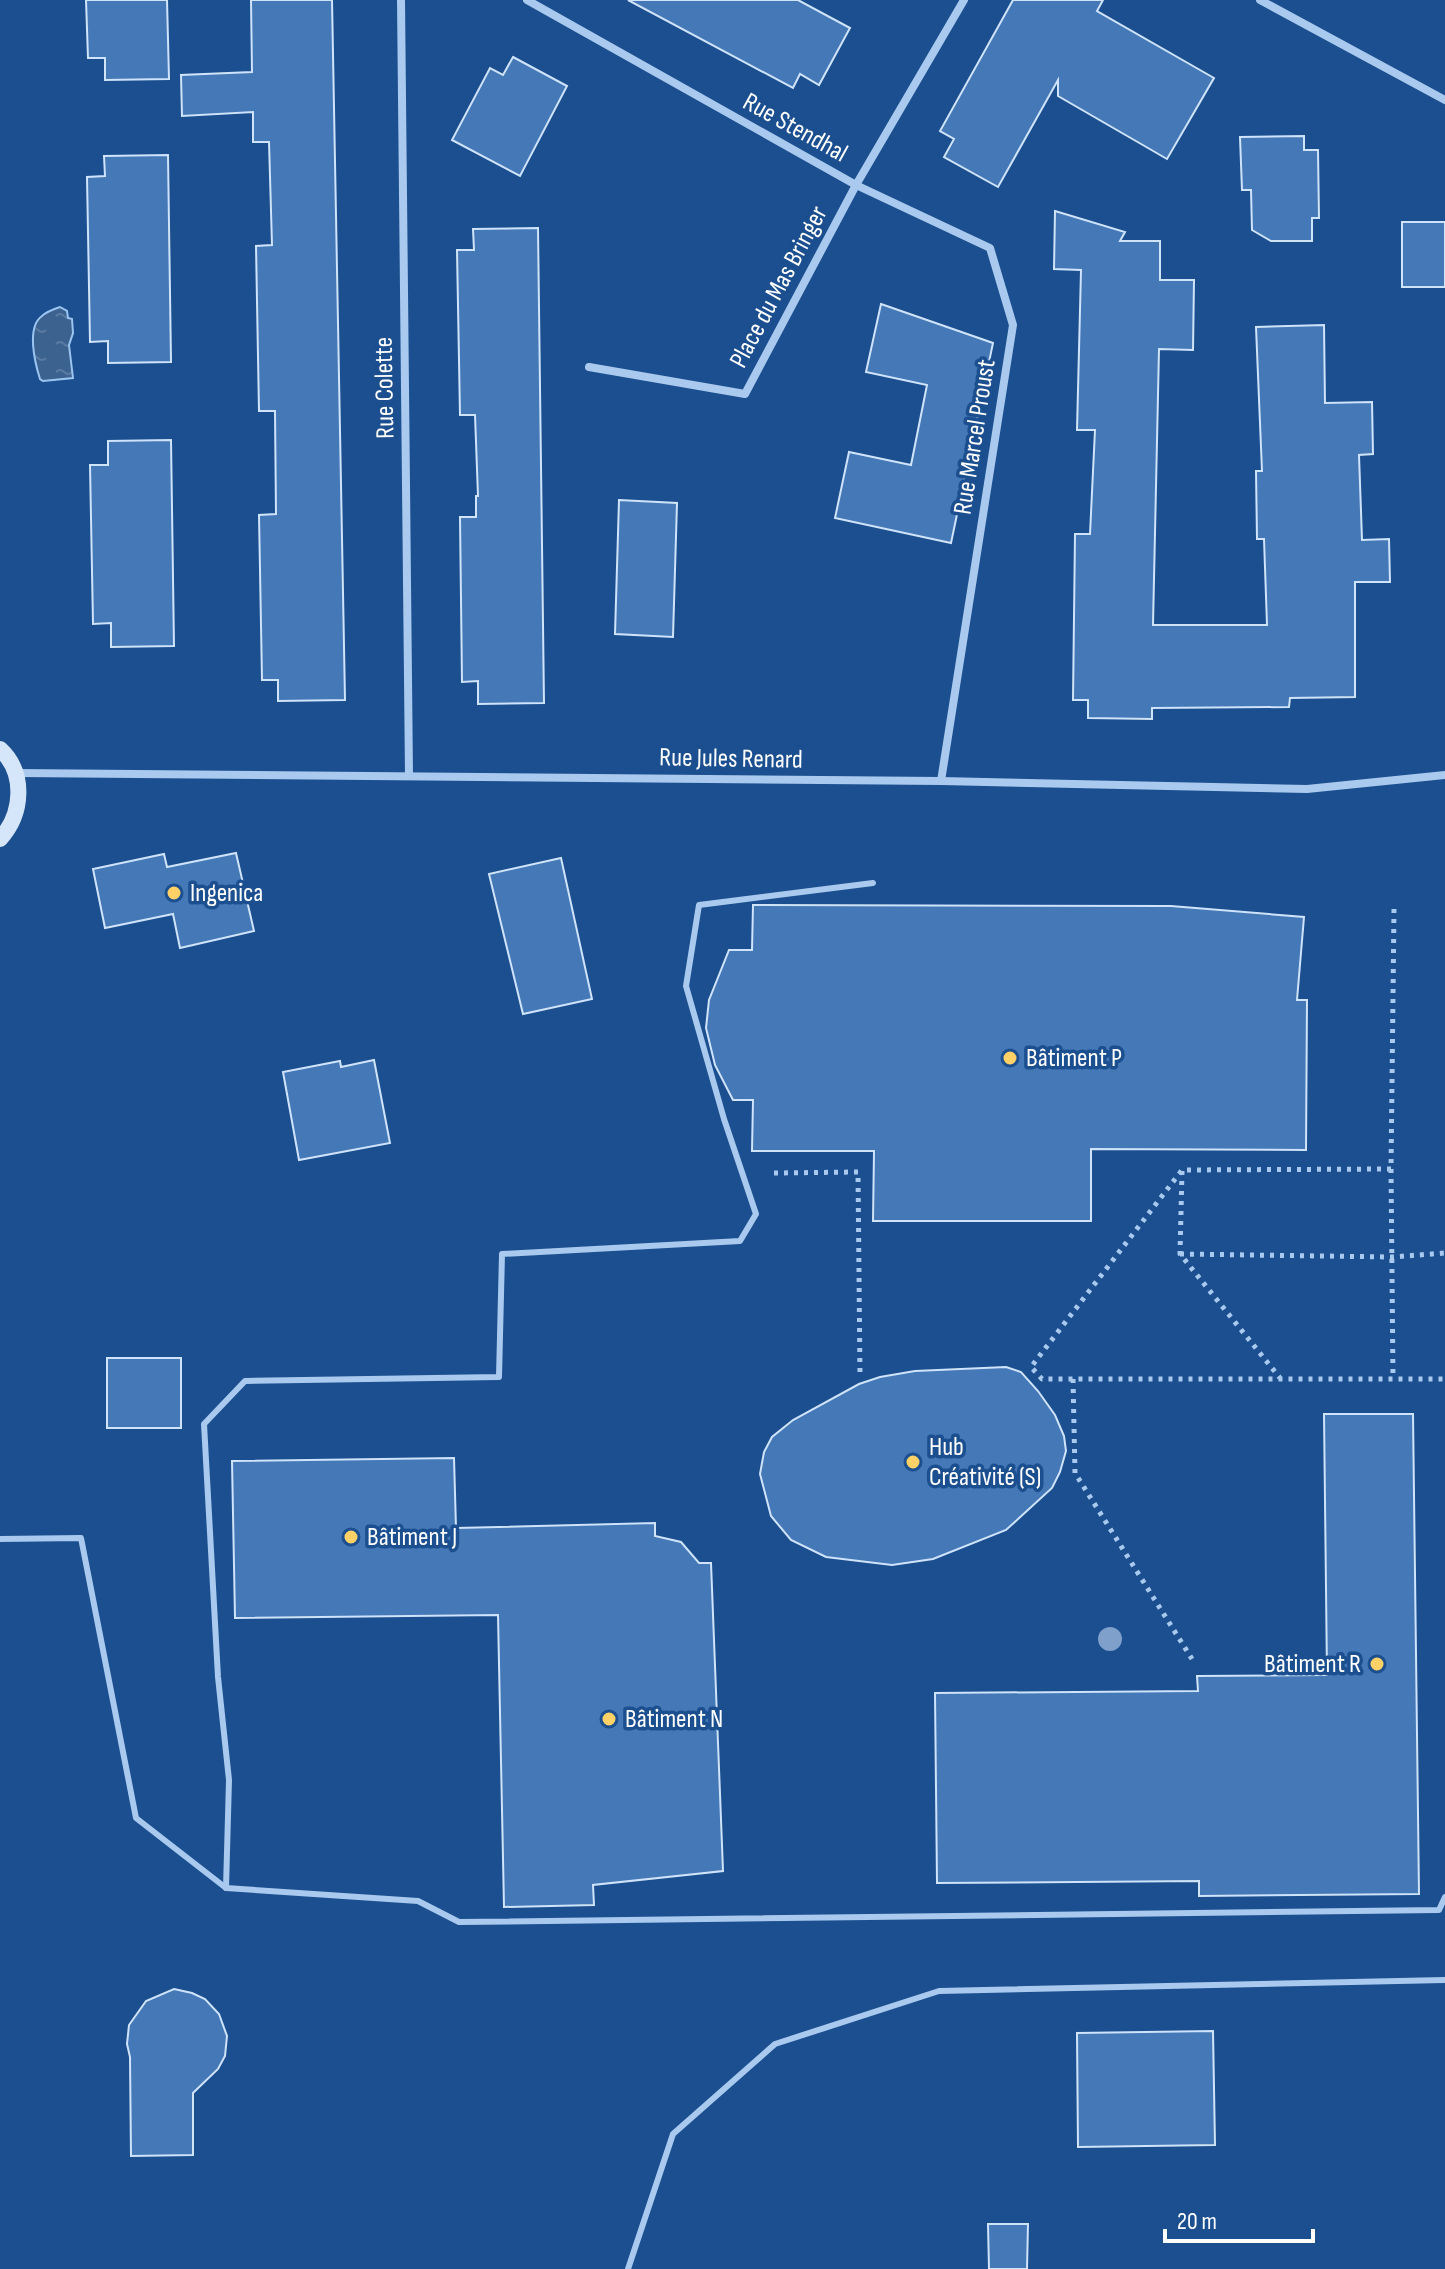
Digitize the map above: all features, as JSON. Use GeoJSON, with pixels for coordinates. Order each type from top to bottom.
{"type":"FeatureCollection","features":[{"type":"Feature","properties":{"kind":"street","name":"Rue Colette"},"geometry":{"type":"LineString","coordinates":[[401,0],[409,776]]}},
{"type":"Feature","properties":{"kind":"street","name":"Rue Stendhal"},"geometry":{"type":"LineString","coordinates":[[527,0],[856,185],[964,0]]}},
{"type":"Feature","properties":{"kind":"street"},"geometry":{"type":"LineString","coordinates":[[1260,0],[1445,100]]}},
{"type":"Feature","properties":{"kind":"street","name":"Place du Mas Bringer"},"geometry":{"type":"LineString","coordinates":[[589,367],[745,394],[856,185]]}},
{"type":"Feature","properties":{"kind":"street","name":"Rue Marcel Proust"},"geometry":{"type":"LineString","coordinates":[[856,185],[990,248],[1013,325],[941,781]]}},
{"type":"Feature","properties":{"kind":"street"},"geometry":{"type":"LineString","coordinates":[[0,749],[15,773],[19,800],[11,827],[0,839]]}},
{"type":"Feature","properties":{"kind":"street","name":"Rue Jules Renard"},"geometry":{"type":"LineString","coordinates":[[15,773],[941,781],[1307,789],[1445,775]]}},
{"type":"Feature","properties":{"kind":"lane"},"geometry":{"type":"LineString","coordinates":[[226,1888],[229,1780],[218,1677],[204,1424],[245,1381],[499,1377],[502,1254],[740,1241],[756,1214],[686,986],[699,905],[873,883]]}},
{"type":"Feature","properties":{"kind":"lane"},"geometry":{"type":"LineString","coordinates":[[0,1539],[81,1538],[136,1818],[226,1888],[418,1901],[459,1922],[1439,1910],[1445,1897]]}},
{"type":"Feature","properties":{"kind":"lane"},"geometry":{"type":"LineString","coordinates":[[628,2269],[673,2134],[775,2044],[939,1991],[1445,1980]]}},
{"type":"Feature","properties":{"kind":"path"},"geometry":{"type":"LineString","coordinates":[[1393,1379],[1391,1169],[1394,909]]}},
{"type":"Feature","properties":{"kind":"path"},"geometry":{"type":"LineString","coordinates":[[1182,1170],[1391,1169]]}},
{"type":"Feature","properties":{"kind":"path"},"geometry":{"type":"LineString","coordinates":[[1182,1170],[1180,1254],[1280,1379]]}},
{"type":"Feature","properties":{"kind":"path"},"geometry":{"type":"LineString","coordinates":[[1182,1170],[1031,1367],[1042,1379],[1445,1379]]}},
{"type":"Feature","properties":{"kind":"path"},"geometry":{"type":"LineString","coordinates":[[742,1174],[858,1172],[860,1375]]}},
{"type":"Feature","properties":{"kind":"path"},"geometry":{"type":"LineString","coordinates":[[1180,1254],[1392,1257],[1445,1253]]}},
{"type":"Feature","properties":{"kind":"path"},"geometry":{"type":"LineString","coordinates":[[1073,1379],[1075,1473],[1192,1659]]}},
{"type":"Feature","properties":{"kind":"water"},"geometry":{"type":"Polygon","coordinates":[[[60,307],[72,319],[73,333],[69,345],[73,378],[43,381],[34,355],[34,328],[44,315],[60,307]]]}},
{"type":"Feature","properties":{"kind":"building"},"geometry":{"type":"Polygon","coordinates":[[[86,0],[167,0],[169,79],[105,80],[105,58],[88,58],[86,0]]]}},
{"type":"Feature","properties":{"kind":"building"},"geometry":{"type":"Polygon","coordinates":[[[251,0],[332,0],[345,700],[278,701],[278,680],[262,680],[259,515],[276,514],[275,411],[259,411],[256,246],[272,245],[269,142],[253,142],[253,112],[182,116],[181,75],[252,72],[251,0]]]}},
{"type":"Feature","properties":{"kind":"building"},"geometry":{"type":"Polygon","coordinates":[[[628,0],[798,0],[850,28],[819,85],[800,74],[793,88],[628,0]]]}},
{"type":"Feature","properties":{"kind":"building"},"geometry":{"type":"Polygon","coordinates":[[[1013,0],[1103,0],[1097,11],[1214,78],[1167,159],[1058,96],[1058,80],[998,187],[944,157],[954,139],[940,131],[1013,0]]]}},
{"type":"Feature","properties":{"kind":"building"},"geometry":{"type":"Polygon","coordinates":[[[513,57],[567,86],[520,176],[452,140],[490,68],[503,75],[513,57]]]}},
{"type":"Feature","properties":{"kind":"building"},"geometry":{"type":"Polygon","coordinates":[[[1304,136],[1304,150],[1318,150],[1319,218],[1312,218],[1312,241],[1271,241],[1252,230],[1251,190],[1242,190],[1240,137],[1304,136]]]}},
{"type":"Feature","properties":{"kind":"building"},"geometry":{"type":"Polygon","coordinates":[[[168,155],[171,362],[108,363],[108,341],[90,342],[87,177],[105,176],[104,156],[168,155]]]}},
{"type":"Feature","properties":{"kind":"building"},"geometry":{"type":"Polygon","coordinates":[[[1055,211],[1125,232],[1120,241],[1160,241],[1160,280],[1194,280],[1193,350],[1159,349],[1153,625],[1267,625],[1264,539],[1257,539],[1256,471],[1262,471],[1256,327],[1324,325],[1325,403],[1372,402],[1373,454],[1359,455],[1362,540],[1389,539],[1390,582],[1355,582],[1355,697],[1290,698],[1289,707],[1152,708],[1152,719],[1088,718],[1088,700],[1073,700],[1075,534],[1090,534],[1095,430],[1077,430],[1081,270],[1054,269],[1055,211]]]}},
{"type":"Feature","properties":{"kind":"building"},"geometry":{"type":"Polygon","coordinates":[[[1402,222],[1445,222],[1445,287],[1402,287],[1402,222]]]}},
{"type":"Feature","properties":{"kind":"building"},"geometry":{"type":"Polygon","coordinates":[[[538,228],[544,703],[478,704],[478,681],[462,682],[460,517],[476,517],[478,496],[475,415],[460,415],[457,250],[474,250],[473,229],[538,228]]]}},
{"type":"Feature","properties":{"kind":"building"},"geometry":{"type":"Polygon","coordinates":[[[881,304],[993,343],[951,543],[835,518],[849,452],[911,465],[927,385],[866,372],[881,304]]]}},
{"type":"Feature","properties":{"kind":"building"},"geometry":{"type":"Polygon","coordinates":[[[171,440],[174,646],[111,647],[111,623],[93,624],[90,465],[108,465],[108,441],[171,440]]]}},
{"type":"Feature","properties":{"kind":"building"},"geometry":{"type":"Polygon","coordinates":[[[619,500],[677,503],[673,637],[615,634],[619,500]]]}},
{"type":"Feature","properties":{"kind":"building"},"geometry":{"type":"Polygon","coordinates":[[[236,853],[254,931],[180,948],[173,914],[105,928],[93,869],[164,854],[167,867],[236,853]]]}},
{"type":"Feature","properties":{"kind":"building"},"geometry":{"type":"Polygon","coordinates":[[[561,858],[592,999],[523,1014],[489,874],[561,858]]]}},
{"type":"Feature","properties":{"kind":"building","name":"Bâtiment P"},"geometry":{"type":"Polygon","coordinates":[[[753,905],[1171,906],[1304,917],[1297,1000],[1307,1000],[1306,1150],[1091,1149],[1091,1221],[873,1221],[874,1151],[752,1151],[753,1100],[733,1100],[715,1065],[706,1028],[709,1000],[729,950],[752,950],[753,905]]]}},
{"type":"Feature","properties":{"kind":"building"},"geometry":{"type":"Polygon","coordinates":[[[374,1060],[390,1143],[299,1160],[283,1072],[340,1061],[341,1067],[374,1060]]]}},
{"type":"Feature","properties":{"kind":"building"},"geometry":{"type":"Polygon","coordinates":[[[107,1358],[181,1358],[181,1428],[107,1428],[107,1358]]]}},
{"type":"Feature","properties":{"kind":"building","name":"Hub Créativité (S)"},"geometry":{"type":"Polygon","coordinates":[[[1006,1367],[1021,1372],[1038,1391],[1055,1415],[1064,1436],[1066,1451],[1052,1488],[1006,1530],[933,1559],[892,1565],[826,1557],[791,1540],[771,1516],[760,1474],[764,1452],[772,1437],[793,1420],[859,1384],[880,1377],[915,1371],[1006,1367]]]}},
{"type":"Feature","properties":{"kind":"building","name":"Bâtiment R"},"geometry":{"type":"Polygon","coordinates":[[[1324,1414],[1413,1414],[1419,1894],[1199,1896],[1199,1881],[937,1883],[935,1693],[1198,1691],[1197,1676],[1327,1675],[1324,1414]]]}},
{"type":"Feature","properties":{"kind":"building","name":"Bâtiment N"},"geometry":{"type":"Polygon","coordinates":[[[454,1458],[456,1528],[655,1523],[655,1536],[681,1542],[699,1563],[711,1563],[723,1871],[593,1885],[594,1905],[504,1907],[498,1615],[235,1618],[232,1461],[454,1458]]]}},
{"type":"Feature","properties":{"kind":"building"},"geometry":{"type":"Polygon","coordinates":[[[174,1989],[205,1999],[219,2014],[227,2036],[225,2056],[218,2069],[193,2093],[193,2155],[131,2156],[129,2025],[146,2001],[174,1989]]]}},
{"type":"Feature","properties":{"kind":"building"},"geometry":{"type":"Polygon","coordinates":[[[1213,2031],[1215,2145],[1078,2147],[1077,2033],[1213,2031]]]}},
{"type":"Feature","properties":{"kind":"building"},"geometry":{"type":"Polygon","coordinates":[[[988,2224],[1028,2224],[1027,2269],[989,2269],[988,2224]]]}},
{"type":"Feature","properties":{"kind":"place","name":"Ingenica"},"geometry":{"type":"Point","coordinates":[174,893]}},
{"type":"Feature","properties":{"kind":"place","name":"Bâtiment P"},"geometry":{"type":"Point","coordinates":[1010,1058]}},
{"type":"Feature","properties":{"kind":"place","name":"Hub Créativité (S)"},"geometry":{"type":"Point","coordinates":[913,1462]}},
{"type":"Feature","properties":{"kind":"place","name":"Bâtiment J"},"geometry":{"type":"Point","coordinates":[351,1537]}},
{"type":"Feature","properties":{"kind":"place","name":"Bâtiment R"},"geometry":{"type":"Point","coordinates":[1377,1664]}},
{"type":"Feature","properties":{"kind":"place","name":"Bâtiment N"},"geometry":{"type":"Point","coordinates":[609,1719]}}]}
